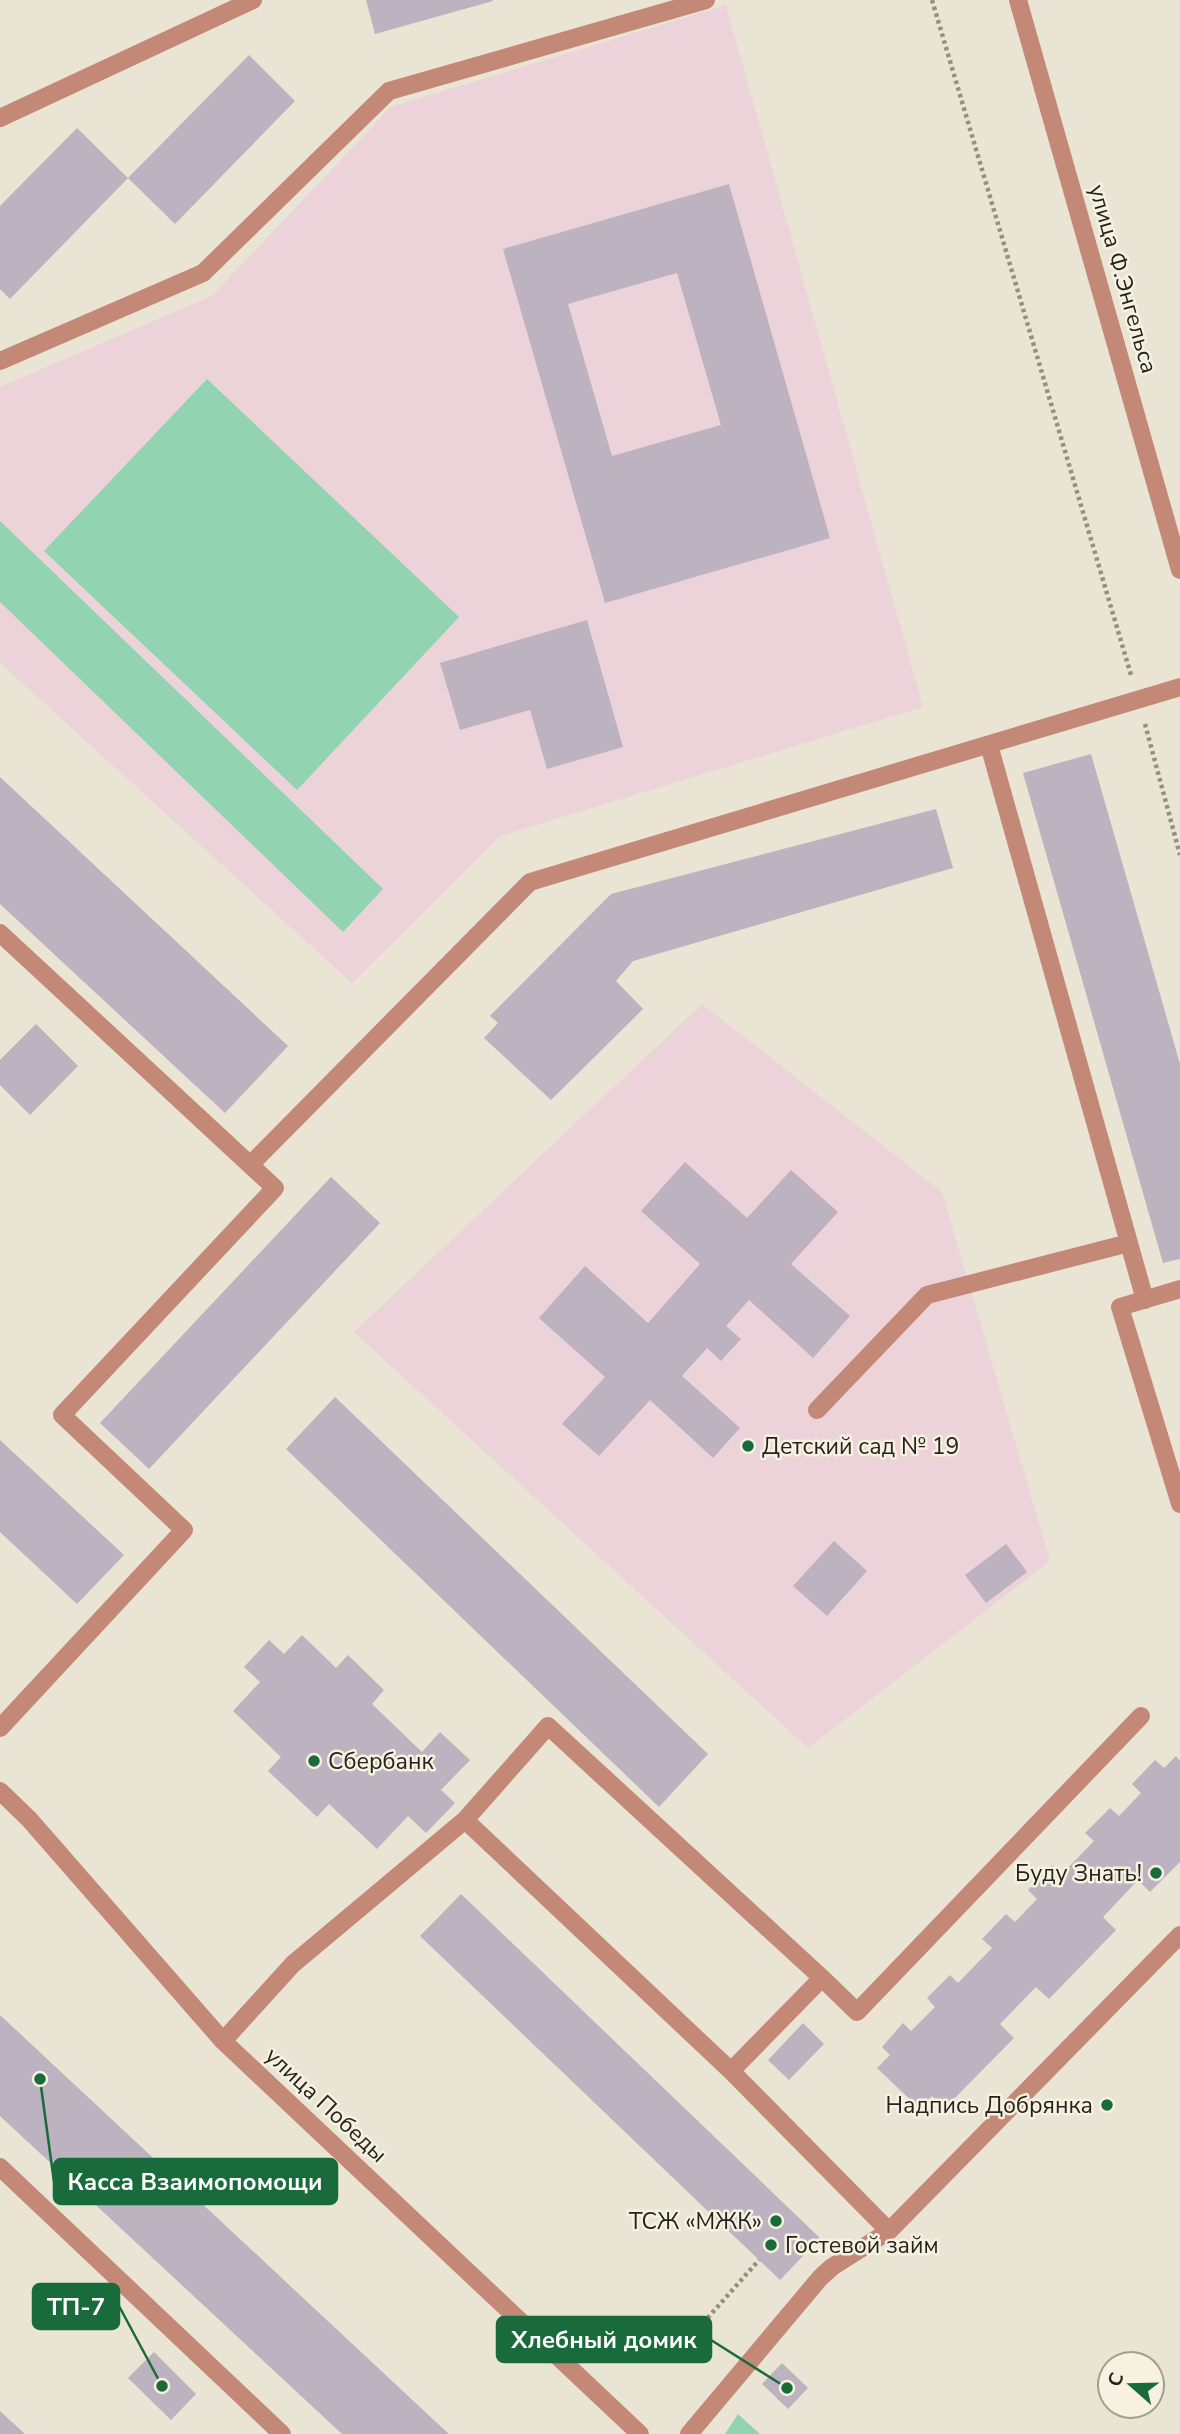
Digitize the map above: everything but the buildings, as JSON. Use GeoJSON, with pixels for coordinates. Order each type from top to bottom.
{"type":"FeatureCollection","features":[{"type":"Feature","properties":{"kind":"street"},"geometry":{"type":"LineString","coordinates":[[0,118],[253,0]]}},
{"type":"Feature","properties":{"kind":"street"},"geometry":{"type":"LineString","coordinates":[[0,361],[203,273],[389,91],[706,0]]}},
{"type":"Feature","properties":{"kind":"street","name":"улица Ф.Энгельса"},"geometry":{"type":"LineString","coordinates":[[1018,0],[1180,569]]}},
{"type":"Feature","properties":{"kind":"street"},"geometry":{"type":"LineString","coordinates":[[250,1165],[530,881],[1180,687]]}},
{"type":"Feature","properties":{"kind":"street"},"geometry":{"type":"LineString","coordinates":[[989,745],[1145,1300]]}},
{"type":"Feature","properties":{"kind":"street"},"geometry":{"type":"LineString","coordinates":[[0,933],[275,1188],[62,1415],[184,1530],[0,1728]]}},
{"type":"Feature","properties":{"kind":"street"},"geometry":{"type":"LineString","coordinates":[[817,1410],[928,1295],[1129,1243]]}},
{"type":"Feature","properties":{"kind":"street"},"geometry":{"type":"LineString","coordinates":[[1180,1289],[1120,1307],[1180,1504]]}},
{"type":"Feature","properties":{"kind":"street"},"geometry":{"type":"LineString","coordinates":[[223,2041],[293,1964],[465,1820],[548,1726],[857,2012],[1141,1716]]}},
{"type":"Feature","properties":{"kind":"street","name":"улица Победы"},"geometry":{"type":"LineString","coordinates":[[0,1791],[29,1819],[223,2041],[640,2434]]}},
{"type":"Feature","properties":{"kind":"street"},"geometry":{"type":"LineString","coordinates":[[465,1820],[731,2071],[889,2231]]}},
{"type":"Feature","properties":{"kind":"street"},"geometry":{"type":"LineString","coordinates":[[689,2434],[820,2278],[844,2258],[889,2231],[1180,1935]]}},
{"type":"Feature","properties":{"kind":"street"},"geometry":{"type":"LineString","coordinates":[[731,2071],[822,1978]]}},
{"type":"Feature","properties":{"kind":"street"},"geometry":{"type":"LineString","coordinates":[[0,2167],[282,2434]]}},
{"type":"Feature","properties":{"kind":"path"},"geometry":{"type":"LineString","coordinates":[[932,0],[1139,700],[1180,855]]}},
{"type":"Feature","properties":{"kind":"path"},"geometry":{"type":"LineString","coordinates":[[690,2339],[759,2260]]}},
{"type":"Feature","properties":{"kind":"shaded area"},"geometry":{"type":"Polygon","coordinates":[[[726,5],[923,707],[500,836],[352,983],[0,663],[0,387],[212,296],[391,107],[726,5]]]}},
{"type":"Feature","properties":{"kind":"shaded area","name":"Детский сад № 19"},"geometry":{"type":"Polygon","coordinates":[[[702,1004],[942,1192],[1050,1561],[808,1748],[354,1332],[702,1004]]]}},
{"type":"Feature","properties":{"kind":"green space"},"geometry":{"type":"Polygon","coordinates":[[[207,379],[459,617],[297,790],[44,551],[207,379]]]}},
{"type":"Feature","properties":{"kind":"green space"},"geometry":{"type":"Polygon","coordinates":[[[0,521],[383,889],[343,932],[0,602],[0,521]]]}},
{"type":"Feature","properties":{"kind":"green space"},"geometry":{"type":"Polygon","coordinates":[[[738,2414],[760,2434],[725,2434],[738,2414]]]}},
{"type":"Feature","properties":{"kind":"place","name":"Детский сад № 19"},"geometry":{"type":"Point","coordinates":[748,1446]}},
{"type":"Feature","properties":{"kind":"place","name":"Сбербанк"},"geometry":{"type":"Point","coordinates":[314,1761]}},
{"type":"Feature","properties":{"kind":"place","name":"Буду Знать!"},"geometry":{"type":"Point","coordinates":[1156,1873]}},
{"type":"Feature","properties":{"kind":"place","name":"Касса Взаимопомощи"},"geometry":{"type":"Point","coordinates":[40,2079]}},
{"type":"Feature","properties":{"kind":"place","name":"Надпись Добрянка"},"geometry":{"type":"Point","coordinates":[1107,2105]}},
{"type":"Feature","properties":{"kind":"place","name":"ТСЖ «МЖК»"},"geometry":{"type":"Point","coordinates":[776,2221]}},
{"type":"Feature","properties":{"kind":"place","name":"Гостевой займ"},"geometry":{"type":"Point","coordinates":[771,2245]}},
{"type":"Feature","properties":{"kind":"place","name":"ТП-7"},"geometry":{"type":"Point","coordinates":[162,2386]}},
{"type":"Feature","properties":{"kind":"place","name":"Хлебный домик"},"geometry":{"type":"Point","coordinates":[787,2388]}}]}
